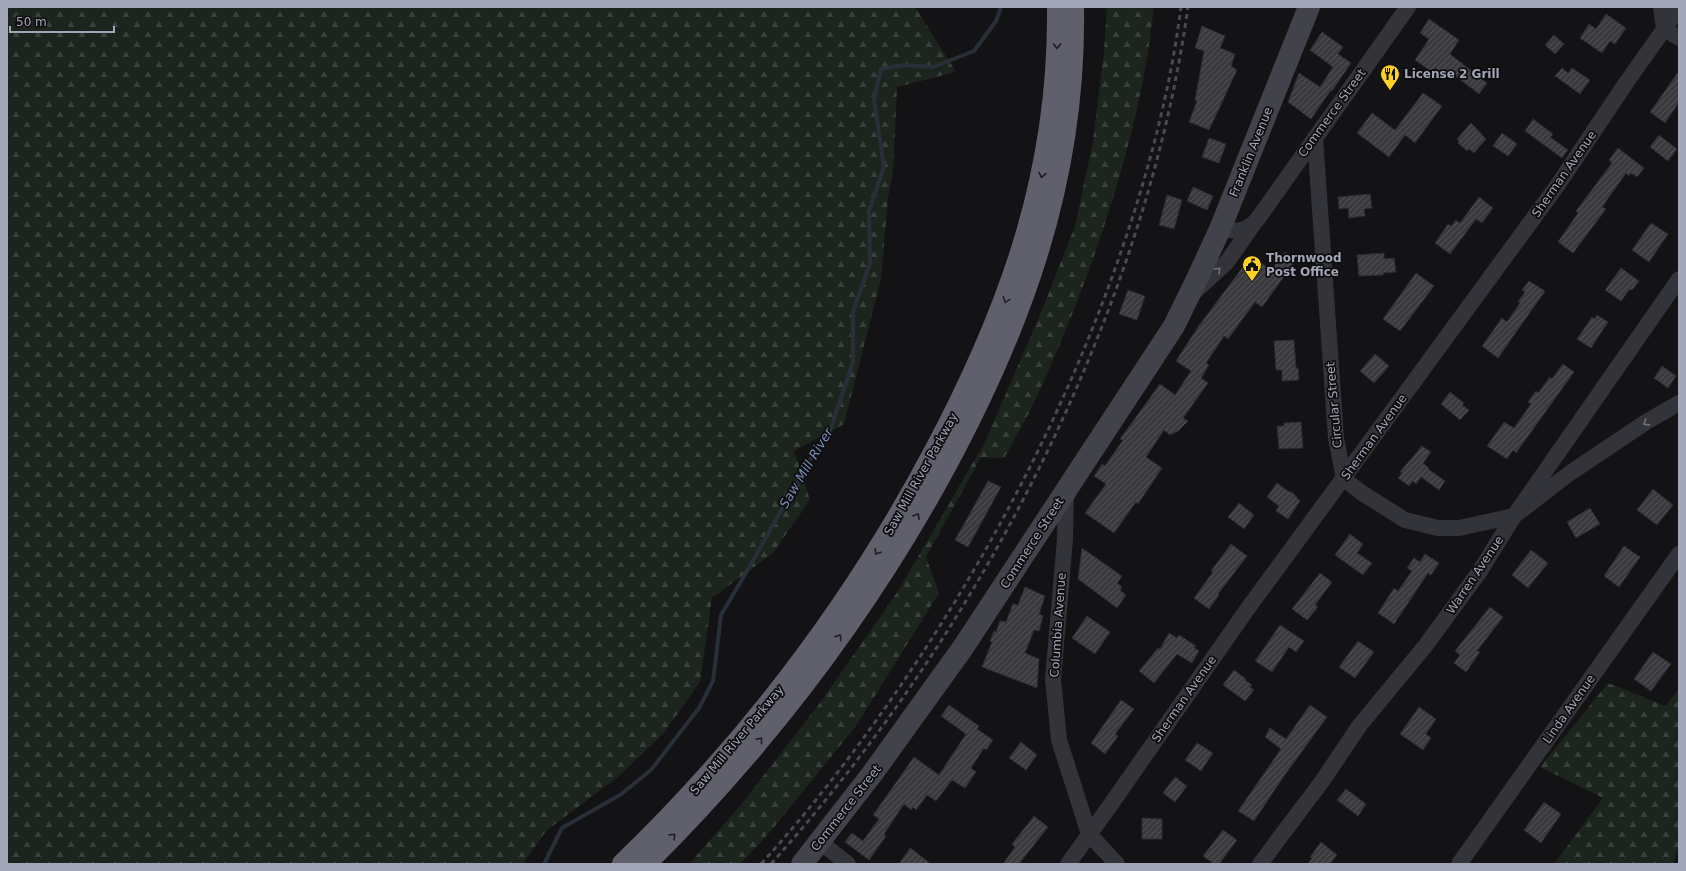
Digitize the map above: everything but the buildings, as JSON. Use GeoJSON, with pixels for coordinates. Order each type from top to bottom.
{"type":"FeatureCollection","features":[{"type":"Feature","properties":{"kind":"highway","name":"Saw Mill River Parkway"},"geometry":{"type":"LineString","coordinates":[[623,864],[681,806],[727,754],[775,697],[806,656],[850,594],[890,531],[928,466],[957,409],[1004,306],[1034,209],[1052,111],[1058,7]]}},
{"type":"Feature","properties":{"kind":"highway","name":"Saw Mill River Parkway"},"geometry":{"type":"LineString","coordinates":[[645,864],[738,766],[786,708],[832,647],[902,542],[949,459],[975,409],[1007,340],[1023,298],[1039,250],[1053,196],[1063,146],[1070,95],[1073,44],[1073,7]]}},
{"type":"Feature","properties":{"kind":"main road","name":"Franklin Avenue"},"geometry":{"type":"LineString","coordinates":[[1189,296],[1220,228],[1309,7]]}},
{"type":"Feature","properties":{"kind":"main road","name":"Commerce Street"},"geometry":{"type":"LineString","coordinates":[[802,864],[872,774],[962,649],[1164,343],[1189,296]]}},
{"type":"Feature","properties":{"kind":"street","name":"Commerce Street"},"geometry":{"type":"LineString","coordinates":[[1189,296],[1209,280],[1227,262],[1408,7]]}},
{"type":"Feature","properties":{"kind":"street"},"geometry":{"type":"LineString","coordinates":[[1661,7],[1664,29],[1679,38]]}},
{"type":"Feature","properties":{"kind":"street","name":"Sherman Avenue"},"geometry":{"type":"LineString","coordinates":[[1068,864],[1246,611],[1557,186],[1679,8]]}},
{"type":"Feature","properties":{"kind":"street","name":"Circular Street"},"geometry":{"type":"LineString","coordinates":[[1315,138],[1336,438],[1344,479]]}},
{"type":"Feature","properties":{"kind":"street","name":"Commerce Street"},"geometry":{"type":"LineString","coordinates":[[1220,228],[1235,231],[1244,230],[1257,220]]}},
{"type":"Feature","properties":{"kind":"street","name":"Warren Avenue"},"geometry":{"type":"LineString","coordinates":[[1260,864],[1322,780],[1360,724],[1426,645],[1480,571],[1514,516],[1679,279]]}},
{"type":"Feature","properties":{"kind":"street"},"geometry":{"type":"LineString","coordinates":[[1344,479],[1362,493],[1406,520],[1438,528],[1460,528],[1514,516],[1570,473],[1646,422],[1679,403]]}},
{"type":"Feature","properties":{"kind":"street","name":"Columbia Avenue"},"geometry":{"type":"LineString","coordinates":[[1066,491],[1065,539],[1053,679],[1059,740],[1090,834],[1117,864]]}},
{"type":"Feature","properties":{"kind":"street","name":"Linda Avenue"},"geometry":{"type":"LineString","coordinates":[[1459,864],[1679,554]]}},
{"type":"Feature","properties":{"kind":"street"},"geometry":{"type":"LineString","coordinates":[[820,842],[848,864]]}},
{"type":"Feature","properties":{"kind":"green space"},"geometry":{"type":"Polygon","coordinates":[[[7,7],[915,7],[956,72],[897,87],[893,172],[888,198],[881,279],[844,424],[794,451],[810,500],[773,553],[712,598],[700,682],[663,734],[618,777],[546,831],[523,864],[7,864],[7,7]]]}},
{"type":"Feature","properties":{"kind":"green space"},"geometry":{"type":"Polygon","coordinates":[[[1107,7],[1154,7],[1145,70],[1126,153],[1101,235],[1072,316],[1034,402],[1004,458],[981,457],[926,557],[939,593],[856,726],[770,832],[740,864],[689,864],[740,806],[819,704],[898,591],[985,442],[1042,310],[1075,226],[1093,141],[1104,52],[1107,7]]]}},
{"type":"Feature","properties":{"kind":"green space"},"geometry":{"type":"Polygon","coordinates":[[[1608,683],[1666,706],[1679,688],[1679,843],[1674,864],[1554,864],[1603,798],[1540,767],[1608,683]]]}},
{"type":"Feature","properties":{"kind":"waterway","name":"Saw Mill River"},"geometry":{"type":"LineString","coordinates":[[544,864],[562,828],[620,795],[651,770],[699,708],[713,681],[721,615],[812,456],[830,431],[853,362],[853,312],[870,263],[869,211],[884,167],[874,99],[881,69],[904,65],[933,67],[974,51],[996,21],[1001,7]]}},
{"type":"Feature","properties":{"kind":"railway"},"geometry":{"type":"LineString","coordinates":[[761,864],[798,822],[867,734],[931,640],[990,541],[1018,491],[1044,439],[1090,334],[1111,280],[1134,213],[1154,145],[1170,77],[1181,7]]}},
{"type":"Feature","properties":{"kind":"railway"},"geometry":{"type":"LineString","coordinates":[[771,864],[821,805],[869,744],[914,681],[957,616],[996,549],[1033,480],[1067,410],[1113,299],[1127,258],[1153,176],[1164,134],[1188,7]]}},
{"type":"Feature","properties":{"kind":"place","name":"License 2 Grill"},"geometry":{"type":"Point","coordinates":[1390,91]}},
{"type":"Feature","properties":{"kind":"place","name":"Thornwood Post Office"},"geometry":{"type":"Point","coordinates":[1252,282]}}]}
